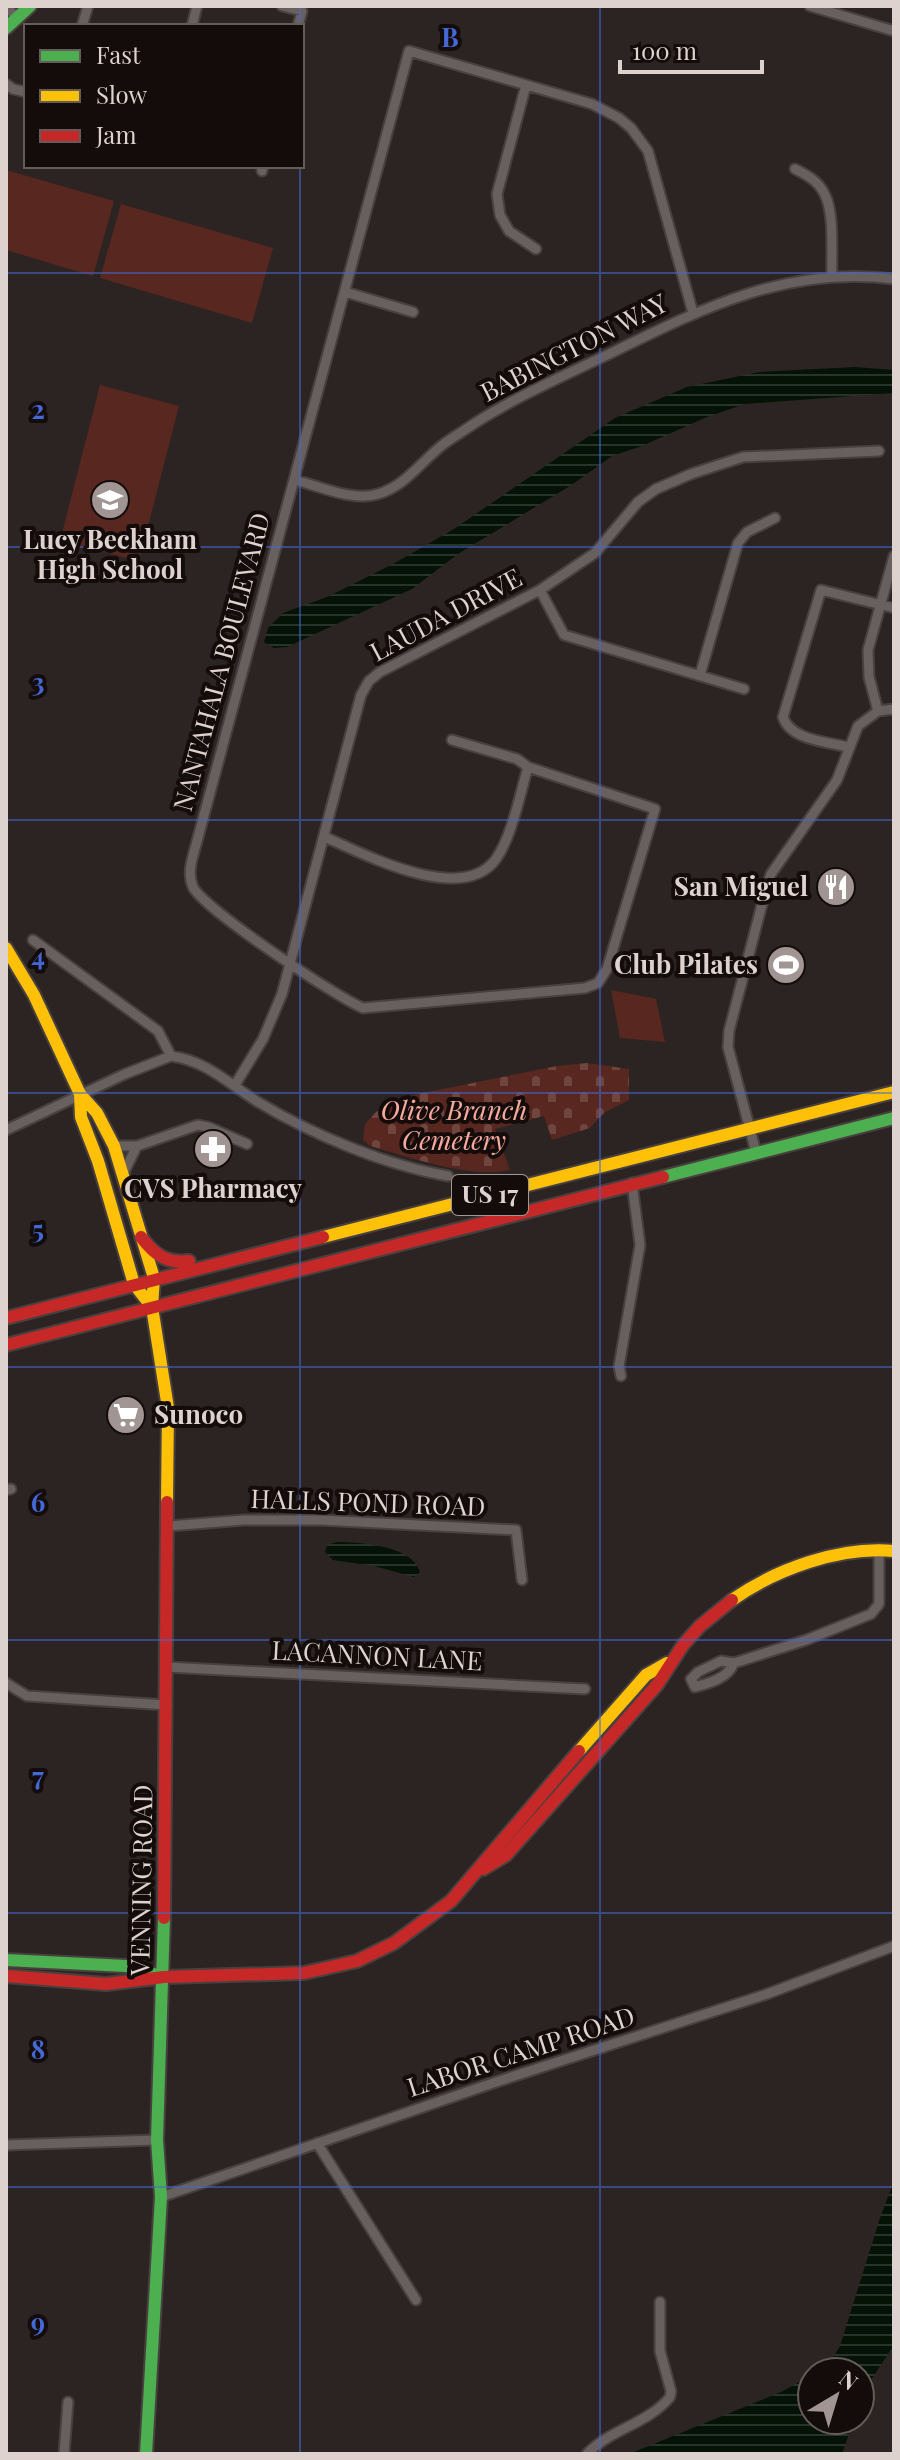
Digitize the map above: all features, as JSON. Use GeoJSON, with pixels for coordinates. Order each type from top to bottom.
{"type":"FeatureCollection","features":[{"type":"Feature","properties":{"kind":"main road"},"geometry":{"type":"LineString","coordinates":[[6,28],[30,6]]}},
{"type":"Feature","properties":{"kind":"main road"},"geometry":{"type":"LineString","coordinates":[[6,948],[34,995],[80,1094],[97,1113],[114,1146],[154,1278]]}},
{"type":"Feature","properties":{"kind":"main road","name":"US 17"},"geometry":{"type":"LineString","coordinates":[[6,1318],[894,1092]]}},
{"type":"Feature","properties":{"kind":"main road"},"geometry":{"type":"LineString","coordinates":[[80,1094],[81,1117],[98,1161],[134,1284],[152,1307]]}},
{"type":"Feature","properties":{"kind":"main road","name":"US 17"},"geometry":{"type":"LineString","coordinates":[[6,1345],[894,1118]]}},
{"type":"Feature","properties":{"kind":"main road"},"geometry":{"type":"LineString","coordinates":[[141,1237],[149,1249],[170,1263],[216,1255],[228,1260]]}},
{"type":"Feature","properties":{"kind":"main road","name":"VENNING ROAD"},"geometry":{"type":"LineString","coordinates":[[146,2454],[161,2197],[157,2140],[164,1977],[169,1526],[168,1408],[152,1307],[154,1278]]}},
{"type":"Feature","properties":{"kind":"main road"},"geometry":{"type":"LineString","coordinates":[[6,1976],[76,1982],[145,1982],[164,1977],[293,1973],[345,1965],[379,1952],[439,1913],[481,1870],[506,1855],[657,1685],[667,1663],[702,1625],[740,1596],[772,1577],[808,1562],[879,1549],[894,1551]]}},
{"type":"Feature","properties":{"kind":"main road"},"geometry":{"type":"LineString","coordinates":[[6,1960],[145,1968],[164,1977]]}},
{"type":"Feature","properties":{"kind":"street"},"geometry":{"type":"LineString","coordinates":[[6,6],[17,18]]}},
{"type":"Feature","properties":{"kind":"street"},"geometry":{"type":"LineString","coordinates":[[282,6],[302,11],[299,24]]}},
{"type":"Feature","properties":{"kind":"street"},"geometry":{"type":"LineString","coordinates":[[810,6],[893,27]]}},
{"type":"Feature","properties":{"kind":"street","name":"NANTAHALA BOULEVARD"},"geometry":{"type":"LineString","coordinates":[[452,740],[517,759],[528,767],[655,809],[607,969],[598,983],[585,988],[363,1008],[350,1003],[289,962],[200,897],[190,875],[196,845],[409,51],[607,109],[640,139],[648,151],[693,313]]}},
{"type":"Feature","properties":{"kind":"street"},"geometry":{"type":"LineString","coordinates":[[526,85],[497,194],[500,215],[509,231],[536,249]]}},
{"type":"Feature","properties":{"kind":"street"},"geometry":{"type":"LineString","coordinates":[[795,169],[814,180],[825,194],[829,210],[832,276]]}},
{"type":"Feature","properties":{"kind":"street","name":"BABINGTON WAY"},"geometry":{"type":"LineString","coordinates":[[295,480],[357,496],[375,496],[402,482],[444,444],[490,415],[693,313],[739,295],[832,276],[894,279]]}},
{"type":"Feature","properties":{"kind":"street"},"geometry":{"type":"LineString","coordinates":[[345,292],[413,312]]}},
{"type":"Feature","properties":{"kind":"street","name":"LAUDA DRIVE"},"geometry":{"type":"LineString","coordinates":[[235,1085],[268,1028],[282,994],[361,695],[369,681],[380,672],[540,590],[595,553],[638,502],[656,489],[743,457],[879,451]]}},
{"type":"Feature","properties":{"kind":"street"},"geometry":{"type":"LineString","coordinates":[[700,675],[738,543],[747,532],[775,518]]}},
{"type":"Feature","properties":{"kind":"street"},"geometry":{"type":"LineString","coordinates":[[878,711],[869,677],[868,650],[894,556]]}},
{"type":"Feature","properties":{"kind":"street"},"geometry":{"type":"LineString","coordinates":[[540,590],[564,635],[744,689]]}},
{"type":"Feature","properties":{"kind":"street"},"geometry":{"type":"LineString","coordinates":[[848,747],[794,732],[783,717],[821,590],[894,608]]}},
{"type":"Feature","properties":{"kind":"street"},"geometry":{"type":"LineString","coordinates":[[756,1152],[728,1047],[732,1018],[771,874],[837,780],[858,726],[878,711],[894,709]]}},
{"type":"Feature","properties":{"kind":"street"},"geometry":{"type":"LineString","coordinates":[[325,837],[426,877],[466,876],[493,863],[502,849],[528,767]]}},
{"type":"Feature","properties":{"kind":"street"},"geometry":{"type":"LineString","coordinates":[[33,940],[158,1031],[171,1056]]}},
{"type":"Feature","properties":{"kind":"street"},"geometry":{"type":"LineString","coordinates":[[6,1130],[157,1059],[171,1056],[202,1064],[258,1102],[329,1137],[421,1172],[448,1176]]}},
{"type":"Feature","properties":{"kind":"street"},"geometry":{"type":"LineString","coordinates":[[114,1146],[137,1146],[198,1125],[247,1144]]}},
{"type":"Feature","properties":{"kind":"street"},"geometry":{"type":"LineString","coordinates":[[123,1174],[137,1146]]}},
{"type":"Feature","properties":{"kind":"street"},"geometry":{"type":"LineString","coordinates":[[621,1376],[619,1366],[640,1245],[632,1183]]}},
{"type":"Feature","properties":{"kind":"street","name":"HALLS POND ROAD"},"geometry":{"type":"LineString","coordinates":[[169,1526],[244,1520],[320,1520],[516,1530],[522,1580]]}},
{"type":"Feature","properties":{"kind":"street"},"geometry":{"type":"LineString","coordinates":[[734,1663],[806,1640],[871,1614],[879,1604],[879,1549]]}},
{"type":"Feature","properties":{"kind":"street","name":"LACANNON LANE"},"geometry":{"type":"LineString","coordinates":[[167,1667],[585,1689]]}},
{"type":"Feature","properties":{"kind":"street"},"geometry":{"type":"LineString","coordinates":[[6,1683],[27,1696],[167,1705]]}},
{"type":"Feature","properties":{"kind":"street","name":"LABOR CAMP ROAD"},"geometry":{"type":"LineString","coordinates":[[161,2197],[523,2073],[767,1994],[894,1946]]}},
{"type":"Feature","properties":{"kind":"street"},"geometry":{"type":"LineString","coordinates":[[6,2145],[157,2140]]}},
{"type":"Feature","properties":{"kind":"street"},"geometry":{"type":"LineString","coordinates":[[317,2143],[416,2300]]}},
{"type":"Feature","properties":{"kind":"street"},"geometry":{"type":"LineString","coordinates":[[587,2454],[670,2397],[660,2351],[660,2302]]}},
{"type":"Feature","properties":{"kind":"street"},"geometry":{"type":"LineString","coordinates":[[64,2454],[68,2402]]}},
{"type":"Feature","properties":{"kind":"green space"},"geometry":{"type":"Polygon","coordinates":[[[6,170],[114,201],[93,276],[6,250],[6,170]]]}},
{"type":"Feature","properties":{"kind":"green space"},"geometry":{"type":"Polygon","coordinates":[[[121,204],[273,248],[252,323],[100,278],[121,204]]]}},
{"type":"Feature","properties":{"kind":"green space"},"geometry":{"type":"Polygon","coordinates":[[[100,385],[179,406],[139,561],[60,541],[100,385]]]}},
{"type":"Feature","properties":{"kind":"green space"},"geometry":{"type":"Polygon","coordinates":[[[611,990],[656,999],[665,1042],[620,1038],[611,990]]]}},
{"type":"Feature","properties":{"kind":"green space","name":"Olive Branch Cemetery"},"geometry":{"type":"Polygon","coordinates":[[[587,1063],[629,1069],[629,1100],[604,1113],[590,1128],[552,1140],[544,1116],[495,1129],[510,1170],[476,1172],[440,1166],[370,1146],[363,1140],[365,1124],[376,1112],[403,1097],[557,1066],[587,1063]]]}},
{"type":"Feature","properties":{"kind":"shaded area"},"geometry":{"type":"Polygon","coordinates":[[[855,367],[894,370],[894,393],[745,404],[707,417],[612,456],[570,486],[458,554],[412,589],[287,647],[274,648],[264,642],[268,628],[283,613],[327,597],[454,529],[615,418],[687,387],[759,372],[855,367]]]}},
{"type":"Feature","properties":{"kind":"shaded area"},"geometry":{"type":"Polygon","coordinates":[[[337,1542],[397,1551],[415,1563],[420,1572],[414,1577],[374,1566],[333,1560],[325,1552],[327,1545],[337,1542]]]}},
{"type":"Feature","properties":{"kind":"shaded area"},"geometry":{"type":"Polygon","coordinates":[[[894,2181],[894,2345],[876,2372],[876,2356],[834,2356],[840,2346],[894,2181]]]}},
{"type":"Feature","properties":{"kind":"shaded area"},"geometry":{"type":"Polygon","coordinates":[[[796,2384],[796,2436],[848,2436],[842,2454],[629,2454],[796,2384]]]}},
{"type":"Feature","properties":{"kind":"traffic: fast"},"geometry":{"type":"LineString","coordinates":[[6,28],[30,6]]}},
{"type":"Feature","properties":{"kind":"traffic: fast"},"geometry":{"type":"LineString","coordinates":[[663,1177],[894,1118]]}},
{"type":"Feature","properties":{"kind":"traffic: fast"},"geometry":{"type":"LineString","coordinates":[[146,2454],[161,2197],[157,2140],[164,1918]]}},
{"type":"Feature","properties":{"kind":"traffic: fast"},"geometry":{"type":"LineString","coordinates":[[6,1960],[126,1966],[164,1977]]}},
{"type":"Feature","properties":{"kind":"traffic: slow"},"geometry":{"type":"LineString","coordinates":[[6,948],[34,995],[80,1094],[97,1113],[114,1146],[154,1278],[152,1307],[168,1408],[167,1502]]}},
{"type":"Feature","properties":{"kind":"traffic: slow"},"geometry":{"type":"LineString","coordinates":[[323,1237],[894,1092]]}},
{"type":"Feature","properties":{"kind":"traffic: slow"},"geometry":{"type":"LineString","coordinates":[[80,1094],[81,1117],[98,1161],[134,1284],[152,1307]]}},
{"type":"Feature","properties":{"kind":"traffic: slow"},"geometry":{"type":"LineString","coordinates":[[732,1600],[768,1579],[809,1562],[852,1552],[894,1551]]}},
{"type":"Feature","properties":{"kind":"traffic: slow"},"geometry":{"type":"LineString","coordinates":[[579,1751],[646,1675],[667,1663]]}},
{"type":"Feature","properties":{"kind":"traffic: jam"},"geometry":{"type":"LineString","coordinates":[[6,1345],[663,1177]]}},
{"type":"Feature","properties":{"kind":"traffic: jam"},"geometry":{"type":"LineString","coordinates":[[141,1237],[161,1256],[174,1261],[189,1261]]}},
{"type":"Feature","properties":{"kind":"traffic: jam"},"geometry":{"type":"LineString","coordinates":[[6,1318],[323,1237]]}},
{"type":"Feature","properties":{"kind":"traffic: jam"},"geometry":{"type":"LineString","coordinates":[[164,1918],[167,1502]]}},
{"type":"Feature","properties":{"kind":"traffic: jam"},"geometry":{"type":"LineString","coordinates":[[483,1869],[506,1855],[657,1685],[683,1645],[700,1626],[732,1600]]}},
{"type":"Feature","properties":{"kind":"traffic: jam"},"geometry":{"type":"LineString","coordinates":[[6,1976],[106,1984],[164,1977],[304,1973],[357,1961],[394,1943],[451,1901],[579,1751]]}},
{"type":"Feature","properties":{"kind":"place","name":"Lucy Beckham High School"},"geometry":{"type":"Point","coordinates":[110,500]}},
{"type":"Feature","properties":{"kind":"place","name":"San Miguel"},"geometry":{"type":"Point","coordinates":[836,887]}},
{"type":"Feature","properties":{"kind":"place","name":"Club Pilates"},"geometry":{"type":"Point","coordinates":[786,965]}},
{"type":"Feature","properties":{"kind":"place","name":"CVS Pharmacy"},"geometry":{"type":"Point","coordinates":[213,1149]}},
{"type":"Feature","properties":{"kind":"place","name":"Sunoco"},"geometry":{"type":"Point","coordinates":[126,1415]}}]}
